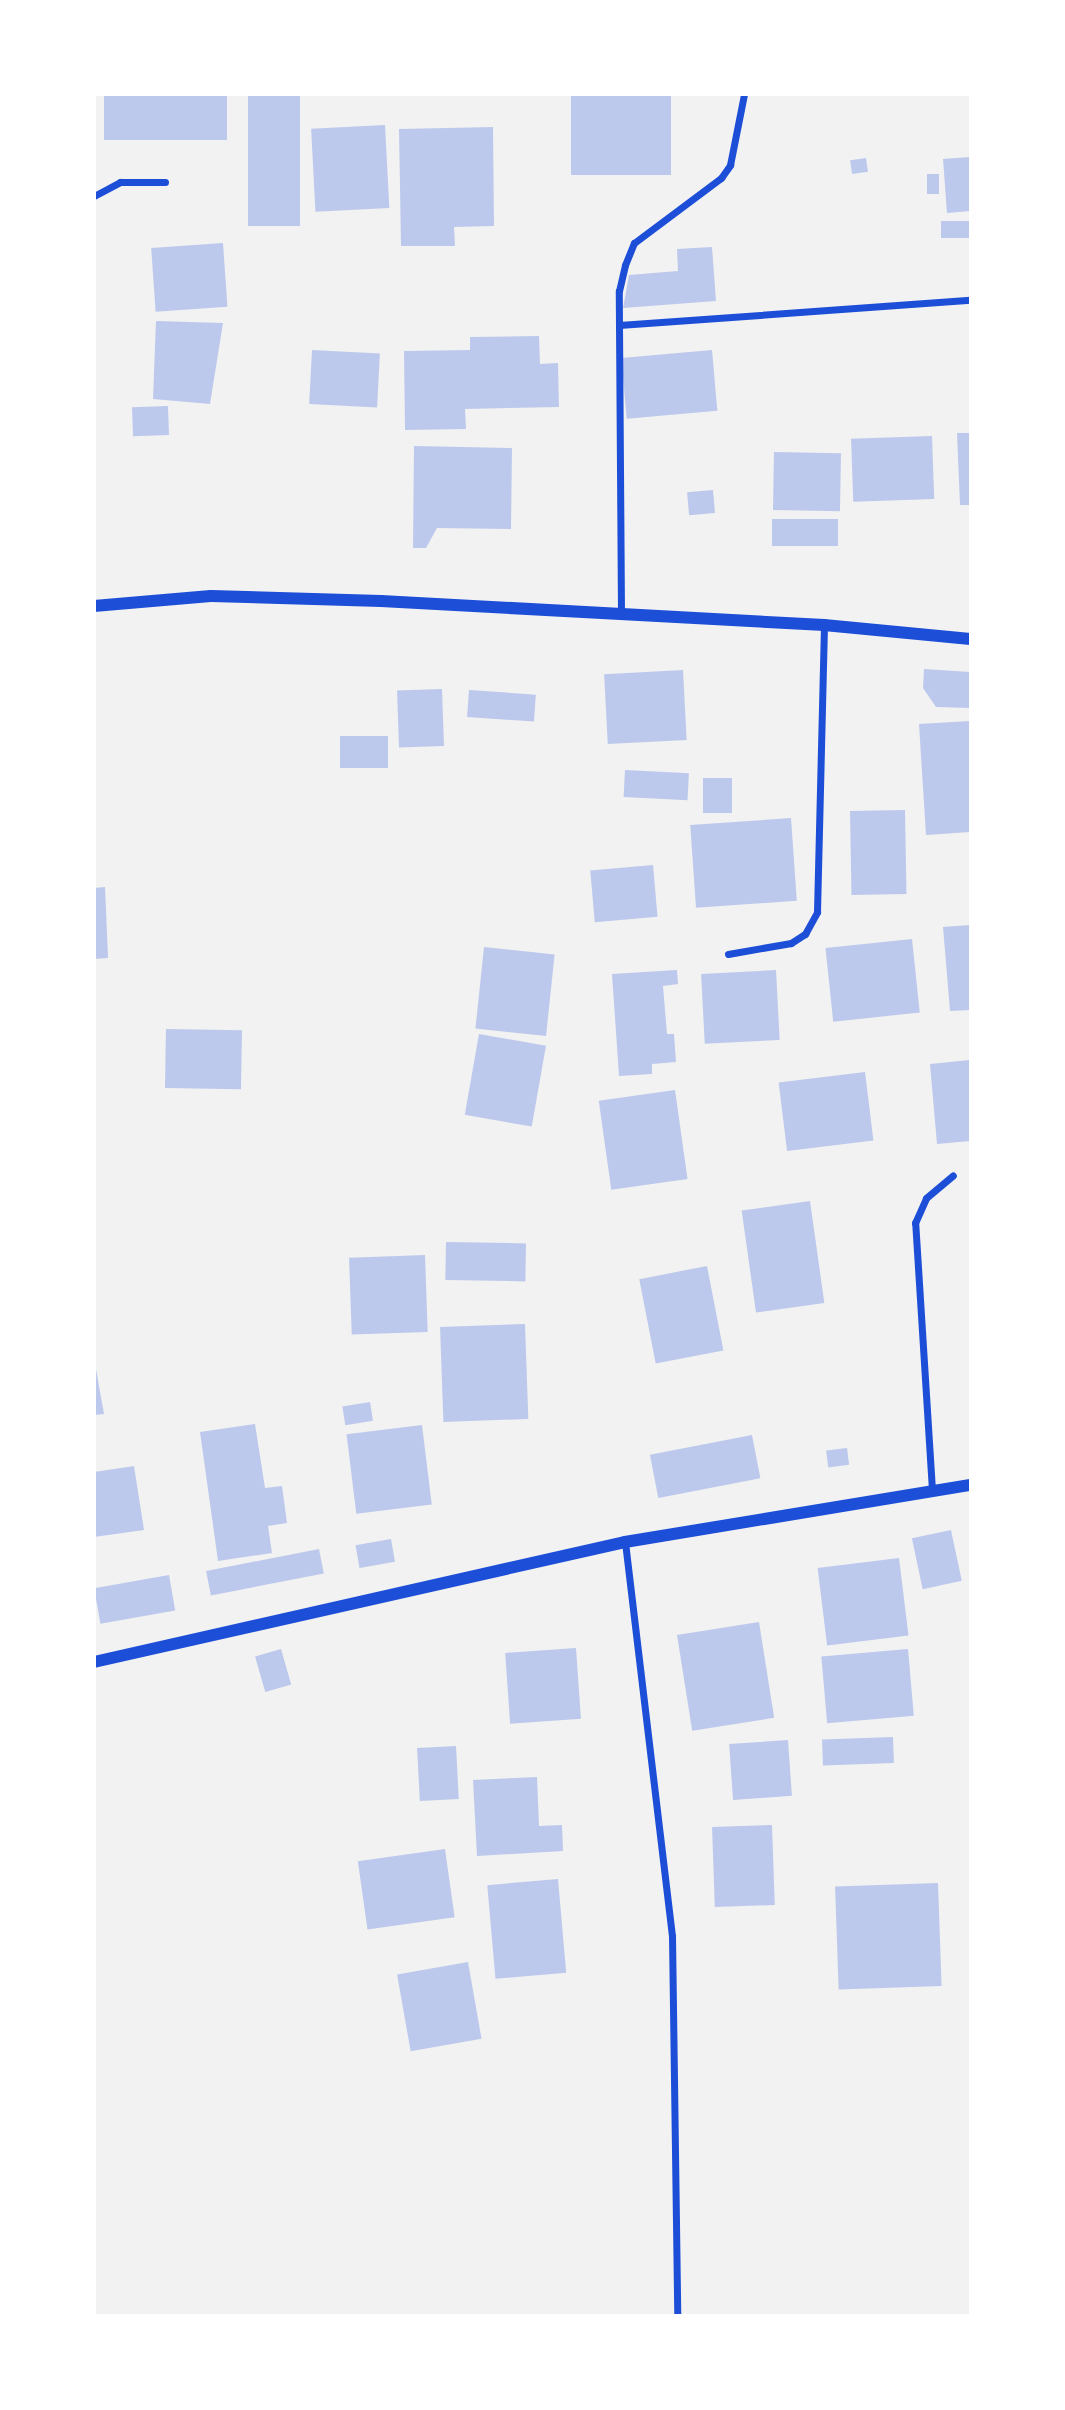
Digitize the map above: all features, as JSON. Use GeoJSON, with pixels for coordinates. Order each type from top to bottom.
{"type":"FeatureCollection","features":[{"type":"Feature","properties":{"kind":"street"},"geometry":{"type":"LineString","coordinates":[[621,612],[619,291],[634,243],[721,178],[734,152],[744,94]]}},
{"type":"Feature","properties":{"kind":"street"},"geometry":{"type":"LineString","coordinates":[[94,196],[120,182],[165,182]]}},
{"type":"Feature","properties":{"kind":"street"},"geometry":{"type":"LineString","coordinates":[[619,325],[971,300]]}},
{"type":"Feature","properties":{"kind":"street"},"geometry":{"type":"LineString","coordinates":[[94,606],[211,596],[621,612],[824,625],[971,639]]}},
{"type":"Feature","properties":{"kind":"street"},"geometry":{"type":"LineString","coordinates":[[728,954],[791,943],[805,934],[817,912],[824,625]]}},
{"type":"Feature","properties":{"kind":"street"},"geometry":{"type":"LineString","coordinates":[[932,1490],[915,1223],[926,1198],[953,1175]]}},
{"type":"Feature","properties":{"kind":"street"},"geometry":{"type":"LineString","coordinates":[[94,1662],[625,1542],[971,1485]]}},
{"type":"Feature","properties":{"kind":"street"},"geometry":{"type":"LineString","coordinates":[[625,1542],[672,1936],[677,2315]]}},
{"type":"Feature","properties":{"kind":"building"},"geometry":{"type":"Polygon","coordinates":[[[104,94],[227,94],[227,140],[104,140],[104,94]]]}},
{"type":"Feature","properties":{"kind":"building"},"geometry":{"type":"Polygon","coordinates":[[[248,94],[300,94],[300,226],[248,226],[248,94]]]}},
{"type":"Feature","properties":{"kind":"building"},"geometry":{"type":"Polygon","coordinates":[[[571,94],[671,94],[671,175],[571,175],[571,94]]]}},
{"type":"Feature","properties":{"kind":"building"},"geometry":{"type":"Polygon","coordinates":[[[385,125],[389,208],[315,212],[311,129],[385,125]]]}},
{"type":"Feature","properties":{"kind":"building"},"geometry":{"type":"Polygon","coordinates":[[[493,127],[494,226],[454,227],[455,246],[401,246],[399,129],[493,127]]]}},
{"type":"Feature","properties":{"kind":"building"},"geometry":{"type":"Polygon","coordinates":[[[970,157],[970,211],[947,213],[943,159],[970,157]]]}},
{"type":"Feature","properties":{"kind":"building"},"geometry":{"type":"Polygon","coordinates":[[[866,158],[868,172],[852,174],[850,160],[866,158]]]}},
{"type":"Feature","properties":{"kind":"building"},"geometry":{"type":"Polygon","coordinates":[[[927,174],[939,174],[939,194],[927,194],[927,174]]]}},
{"type":"Feature","properties":{"kind":"building"},"geometry":{"type":"Polygon","coordinates":[[[941,221],[970,221],[970,238],[941,238],[941,221]]]}},
{"type":"Feature","properties":{"kind":"building"},"geometry":{"type":"Polygon","coordinates":[[[223,243],[227,307],[156,312],[151,248],[223,243]]]}},
{"type":"Feature","properties":{"kind":"building"},"geometry":{"type":"Polygon","coordinates":[[[712,247],[716,301],[623,308],[629,275],[678,271],[677,249],[712,247]]]}},
{"type":"Feature","properties":{"kind":"building"},"geometry":{"type":"Polygon","coordinates":[[[156,321],[223,323],[210,404],[153,399],[156,321]]]}},
{"type":"Feature","properties":{"kind":"building"},"geometry":{"type":"Polygon","coordinates":[[[539,336],[540,364],[558,363],[559,407],[465,409],[466,429],[405,430],[404,351],[470,350],[470,337],[539,336]]]}},
{"type":"Feature","properties":{"kind":"building"},"geometry":{"type":"Polygon","coordinates":[[[312,350],[380,354],[377,407],[309,404],[312,350]]]}},
{"type":"Feature","properties":{"kind":"building"},"geometry":{"type":"Polygon","coordinates":[[[712,350],[717,411],[627,419],[621,358],[712,350]]]}},
{"type":"Feature","properties":{"kind":"building"},"geometry":{"type":"Polygon","coordinates":[[[168,406],[169,435],[133,436],[132,407],[168,406]]]}},
{"type":"Feature","properties":{"kind":"building"},"geometry":{"type":"Polygon","coordinates":[[[957,433],[970,433],[970,505],[960,505],[957,433]]]}},
{"type":"Feature","properties":{"kind":"building"},"geometry":{"type":"Polygon","coordinates":[[[932,436],[934,499],[853,502],[851,439],[932,436]]]}},
{"type":"Feature","properties":{"kind":"building"},"geometry":{"type":"Polygon","coordinates":[[[414,446],[512,448],[511,529],[437,528],[426,548],[413,548],[414,446]]]}},
{"type":"Feature","properties":{"kind":"building"},"geometry":{"type":"Polygon","coordinates":[[[774,452],[841,453],[840,511],[773,510],[774,452]]]}},
{"type":"Feature","properties":{"kind":"building"},"geometry":{"type":"Polygon","coordinates":[[[713,490],[715,513],[689,515],[687,492],[713,490]]]}},
{"type":"Feature","properties":{"kind":"building"},"geometry":{"type":"Polygon","coordinates":[[[772,519],[838,519],[838,546],[772,546],[772,519]]]}},
{"type":"Feature","properties":{"kind":"building"},"geometry":{"type":"Polygon","coordinates":[[[924,669],[970,672],[970,708],[936,707],[923,688],[924,669]]]}},
{"type":"Feature","properties":{"kind":"building"},"geometry":{"type":"Polygon","coordinates":[[[683,670],[687,740],[608,744],[604,674],[683,670]]]}},
{"type":"Feature","properties":{"kind":"building"},"geometry":{"type":"Polygon","coordinates":[[[442,689],[444,746],[399,748],[397,691],[442,689]]]}},
{"type":"Feature","properties":{"kind":"building"},"geometry":{"type":"Polygon","coordinates":[[[469,690],[536,695],[534,722],[467,717],[469,690]]]}},
{"type":"Feature","properties":{"kind":"building"},"geometry":{"type":"Polygon","coordinates":[[[970,721],[970,832],[926,835],[919,724],[970,721]]]}},
{"type":"Feature","properties":{"kind":"building"},"geometry":{"type":"Polygon","coordinates":[[[340,736],[388,736],[388,768],[340,768],[340,736]]]}},
{"type":"Feature","properties":{"kind":"building"},"geometry":{"type":"Polygon","coordinates":[[[625,770],[689,773],[687,800],[624,797],[625,770]]]}},
{"type":"Feature","properties":{"kind":"building"},"geometry":{"type":"Polygon","coordinates":[[[703,778],[732,778],[732,813],[703,813],[703,778]]]}},
{"type":"Feature","properties":{"kind":"building"},"geometry":{"type":"Polygon","coordinates":[[[905,810],[906,894],[851,895],[850,811],[905,810]]]}},
{"type":"Feature","properties":{"kind":"building"},"geometry":{"type":"Polygon","coordinates":[[[791,818],[797,901],[696,908],[690,825],[791,818]]]}},
{"type":"Feature","properties":{"kind":"building"},"geometry":{"type":"Polygon","coordinates":[[[653,865],[658,917],[595,922],[590,870],[653,865]]]}},
{"type":"Feature","properties":{"kind":"building"},"geometry":{"type":"Polygon","coordinates":[[[105,887],[108,958],[94,959],[94,888],[105,887]]]}},
{"type":"Feature","properties":{"kind":"building"},"geometry":{"type":"Polygon","coordinates":[[[970,925],[970,1010],[950,1011],[943,927],[970,925]]]}},
{"type":"Feature","properties":{"kind":"building"},"geometry":{"type":"Polygon","coordinates":[[[912,939],[920,1013],[833,1022],[825,948],[912,939]]]}},
{"type":"Feature","properties":{"kind":"building"},"geometry":{"type":"Polygon","coordinates":[[[484,947],[555,954],[546,1036],[475,1029],[484,947]]]}},
{"type":"Feature","properties":{"kind":"building"},"geometry":{"type":"Polygon","coordinates":[[[677,970],[678,984],[663,986],[667,1034],[674,1034],[676,1062],[652,1064],[652,1074],[619,1076],[612,974],[677,970]]]}},
{"type":"Feature","properties":{"kind":"building"},"geometry":{"type":"Polygon","coordinates":[[[776,970],[780,1040],[705,1044],[701,974],[776,970]]]}},
{"type":"Feature","properties":{"kind":"building"},"geometry":{"type":"Polygon","coordinates":[[[166,1029],[242,1030],[241,1089],[165,1088],[166,1029]]]}},
{"type":"Feature","properties":{"kind":"building"},"geometry":{"type":"Polygon","coordinates":[[[479,1034],[546,1046],[532,1127],[465,1115],[479,1034]]]}},
{"type":"Feature","properties":{"kind":"building"},"geometry":{"type":"Polygon","coordinates":[[[970,1060],[970,1141],[937,1144],[930,1064],[970,1060]]]}},
{"type":"Feature","properties":{"kind":"building"},"geometry":{"type":"Polygon","coordinates":[[[865,1072],[873,1140],[787,1151],[779,1083],[865,1072]]]}},
{"type":"Feature","properties":{"kind":"building"},"geometry":{"type":"Polygon","coordinates":[[[675,1090],[688,1179],[611,1190],[599,1101],[675,1090]]]}},
{"type":"Feature","properties":{"kind":"building"},"geometry":{"type":"Polygon","coordinates":[[[810,1201],[824,1303],[756,1313],[742,1211],[810,1201]]]}},
{"type":"Feature","properties":{"kind":"building"},"geometry":{"type":"Polygon","coordinates":[[[446,1242],[526,1243],[525,1281],[445,1280],[446,1242]]]}},
{"type":"Feature","properties":{"kind":"building"},"geometry":{"type":"Polygon","coordinates":[[[425,1255],[428,1332],[352,1335],[349,1258],[425,1255]]]}},
{"type":"Feature","properties":{"kind":"building"},"geometry":{"type":"Polygon","coordinates":[[[707,1266],[723,1350],[656,1364],[639,1279],[707,1266]]]}},
{"type":"Feature","properties":{"kind":"building"},"geometry":{"type":"Polygon","coordinates":[[[525,1324],[528,1419],[443,1422],[440,1327],[525,1324]]]}},
{"type":"Feature","properties":{"kind":"building"},"geometry":{"type":"Polygon","coordinates":[[[94,1358],[104,1414],[94,1415],[94,1358]]]}},
{"type":"Feature","properties":{"kind":"building"},"geometry":{"type":"Polygon","coordinates":[[[370,1402],[373,1421],[345,1425],[342,1406],[370,1402]]]}},
{"type":"Feature","properties":{"kind":"building"},"geometry":{"type":"Polygon","coordinates":[[[255,1424],[265,1488],[282,1486],[287,1523],[268,1526],[272,1553],[218,1561],[200,1432],[255,1424]]]}},
{"type":"Feature","properties":{"kind":"building"},"geometry":{"type":"Polygon","coordinates":[[[422,1425],[432,1504],[356,1514],[347,1434],[422,1425]]]}},
{"type":"Feature","properties":{"kind":"building"},"geometry":{"type":"Polygon","coordinates":[[[752,1435],[760,1478],[658,1498],[650,1455],[752,1435]]]}},
{"type":"Feature","properties":{"kind":"building"},"geometry":{"type":"Polygon","coordinates":[[[847,1448],[849,1465],[828,1467],[826,1451],[847,1448]]]}},
{"type":"Feature","properties":{"kind":"building"},"geometry":{"type":"Polygon","coordinates":[[[134,1466],[144,1530],[94,1537],[94,1472],[134,1466]]]}},
{"type":"Feature","properties":{"kind":"building"},"geometry":{"type":"Polygon","coordinates":[[[951,1530],[962,1581],[923,1589],[912,1538],[951,1530]]]}},
{"type":"Feature","properties":{"kind":"building"},"geometry":{"type":"Polygon","coordinates":[[[391,1539],[395,1562],[360,1568],[356,1545],[391,1539]]]}},
{"type":"Feature","properties":{"kind":"building"},"geometry":{"type":"Polygon","coordinates":[[[319,1549],[324,1574],[211,1595],[206,1571],[319,1549]]]}},
{"type":"Feature","properties":{"kind":"building"},"geometry":{"type":"Polygon","coordinates":[[[899,1558],[909,1635],[827,1645],[818,1568],[899,1558]]]}},
{"type":"Feature","properties":{"kind":"building"},"geometry":{"type":"Polygon","coordinates":[[[169,1575],[175,1610],[100,1624],[94,1588],[169,1575]]]}},
{"type":"Feature","properties":{"kind":"building"},"geometry":{"type":"Polygon","coordinates":[[[759,1622],[774,1718],[692,1731],[677,1635],[759,1622]]]}},
{"type":"Feature","properties":{"kind":"building"},"geometry":{"type":"Polygon","coordinates":[[[576,1648],[581,1719],[510,1724],[505,1653],[576,1648]]]}},
{"type":"Feature","properties":{"kind":"building"},"geometry":{"type":"Polygon","coordinates":[[[281,1649],[291,1685],[265,1692],[255,1656],[281,1649]]]}},
{"type":"Feature","properties":{"kind":"building"},"geometry":{"type":"Polygon","coordinates":[[[908,1649],[914,1716],[827,1723],[821,1657],[908,1649]]]}},
{"type":"Feature","properties":{"kind":"building"},"geometry":{"type":"Polygon","coordinates":[[[893,1737],[894,1763],[823,1765],[822,1739],[893,1737]]]}},
{"type":"Feature","properties":{"kind":"building"},"geometry":{"type":"Polygon","coordinates":[[[788,1740],[792,1796],[733,1800],[729,1744],[788,1740]]]}},
{"type":"Feature","properties":{"kind":"building"},"geometry":{"type":"Polygon","coordinates":[[[456,1746],[459,1799],[420,1801],[417,1748],[456,1746]]]}},
{"type":"Feature","properties":{"kind":"building"},"geometry":{"type":"Polygon","coordinates":[[[537,1777],[539,1826],[562,1825],[563,1851],[477,1856],[473,1780],[537,1777]]]}},
{"type":"Feature","properties":{"kind":"building"},"geometry":{"type":"Polygon","coordinates":[[[772,1825],[775,1905],[715,1907],[712,1827],[772,1825]]]}},
{"type":"Feature","properties":{"kind":"building"},"geometry":{"type":"Polygon","coordinates":[[[445,1849],[455,1917],[367,1930],[358,1861],[445,1849]]]}},
{"type":"Feature","properties":{"kind":"building"},"geometry":{"type":"Polygon","coordinates":[[[558,1879],[566,1973],[495,1979],[487,1885],[558,1879]]]}},
{"type":"Feature","properties":{"kind":"building"},"geometry":{"type":"Polygon","coordinates":[[[938,1883],[942,1986],[839,1990],[835,1887],[938,1883]]]}},
{"type":"Feature","properties":{"kind":"building"},"geometry":{"type":"Polygon","coordinates":[[[468,1962],[482,2039],[411,2051],[397,1975],[468,1962]]]}}]}
